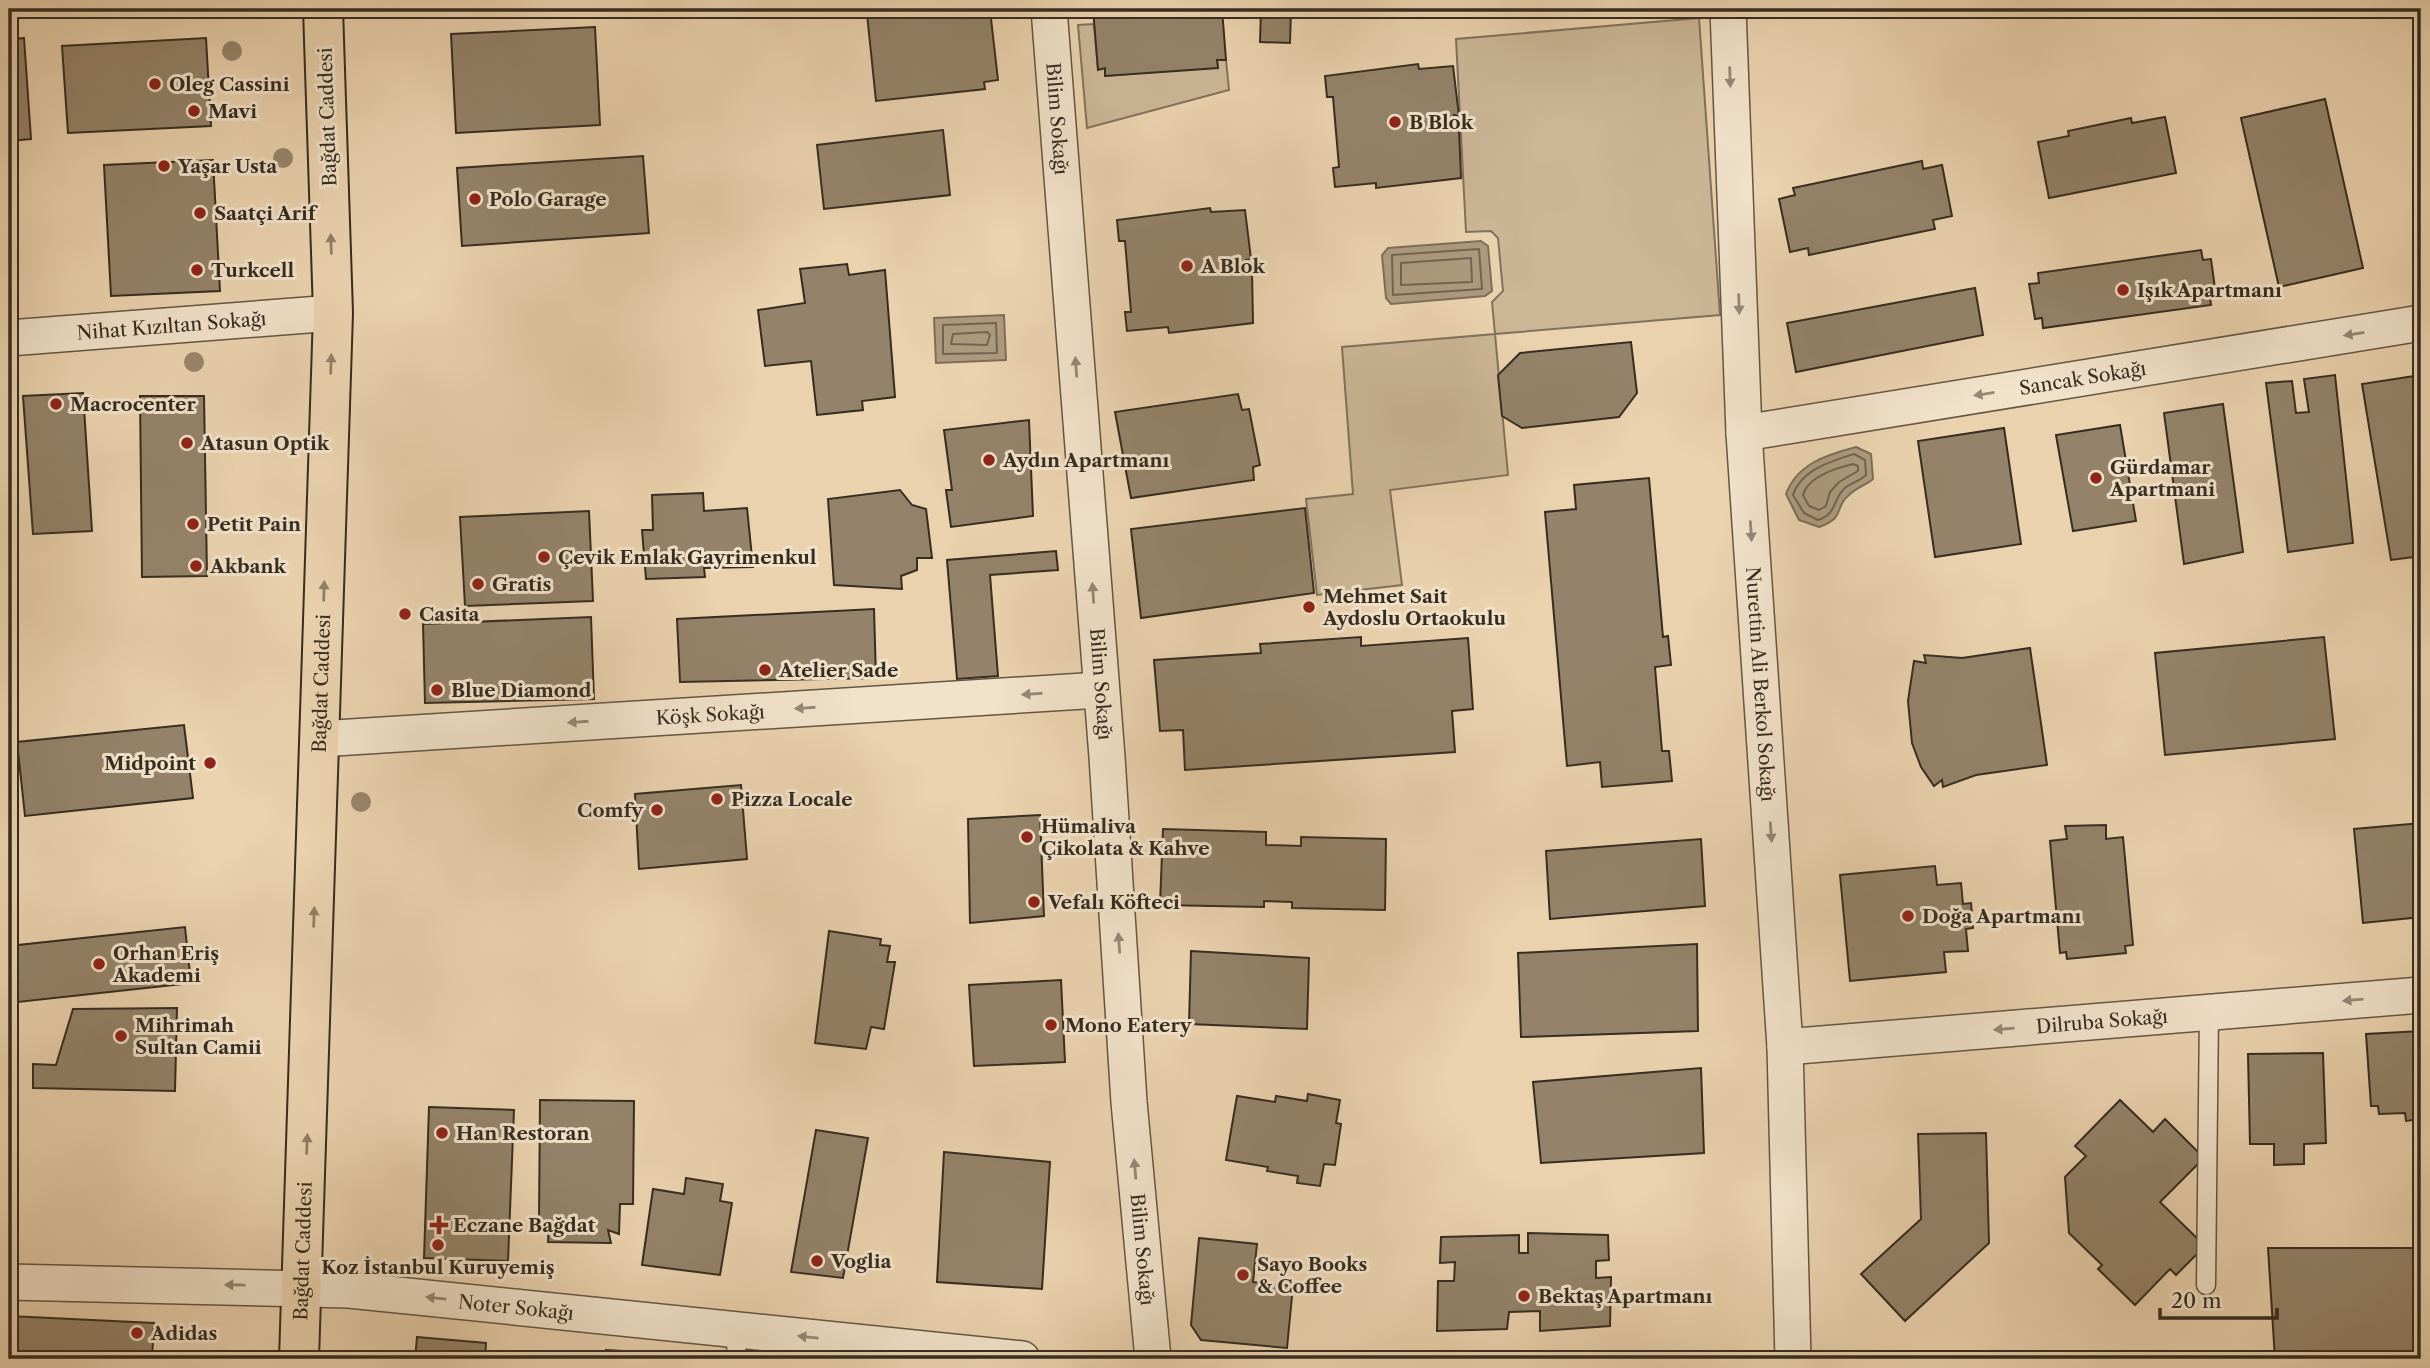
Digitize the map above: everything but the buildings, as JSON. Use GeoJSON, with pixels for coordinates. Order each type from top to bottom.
{"type":"FeatureCollection","features":[{"type":"Feature","properties":{"kind":"main road","name":"Bağdat Caddesi"},"geometry":{"type":"LineString","coordinates":[[299,1359],[333,313],[323,9]]}},
{"type":"Feature","properties":{"kind":"street","name":"Bilim Sokağı"},"geometry":{"type":"LineString","coordinates":[[1049,9],[1129,1102],[1153,1359]]}},
{"type":"Feature","properties":{"kind":"street","name":"Nurettin Ali Berkol Sokağı"},"geometry":{"type":"LineString","coordinates":[[1728,9],[1744,433],[1785,1047],[1793,1359]]}},
{"type":"Feature","properties":{"kind":"street","name":"Nihat Kızıltan Sokağı"},"geometry":{"type":"LineString","coordinates":[[9,338],[333,313]]}},
{"type":"Feature","properties":{"kind":"street","name":"Sancak Sokağı"},"geometry":{"type":"LineString","coordinates":[[1744,433],[2421,323]]}},
{"type":"Feature","properties":{"kind":"street","name":"Köşk Sokağı"},"geometry":{"type":"LineString","coordinates":[[318,739],[1100,690]]}},
{"type":"Feature","properties":{"kind":"street","name":"Dilruba Sokağı"},"geometry":{"type":"LineString","coordinates":[[1785,1047],[2421,995]]}},
{"type":"Feature","properties":{"kind":"street","name":"Noter Sokağı"},"geometry":{"type":"LineString","coordinates":[[9,1282],[303,1287],[736,1344],[1022,1359]]}},
{"type":"Feature","properties":{"kind":"lane"},"geometry":{"type":"LineString","coordinates":[[2206,1285],[2209,1012]]}},
{"type":"Feature","properties":{"kind":"shaded area"},"geometry":{"type":"Polygon","coordinates":[[[1699,18],[1720,315],[1495,334],[1492,302],[1503,291],[1498,238],[1491,231],[1466,232],[1456,39],[1699,18]]]}},
{"type":"Feature","properties":{"kind":"shaded area"},"geometry":{"type":"Polygon","coordinates":[[[1094,24],[1098,69],[1105,68],[1106,76],[1218,67],[1217,60],[1226,60],[1229,90],[1087,128],[1078,25],[1094,24]]]}},
{"type":"Feature","properties":{"kind":"shaded area"},"geometry":{"type":"Polygon","coordinates":[[[1495,334],[1508,475],[1390,490],[1402,585],[1317,595],[1306,499],[1353,494],[1342,347],[1495,334]]]}},
{"type":"Feature","properties":{"kind":"water"},"geometry":{"type":"Polygon","coordinates":[[[1481,241],[1488,246],[1492,291],[1485,296],[1391,304],[1386,298],[1382,255],[1388,248],[1481,241]]]}},
{"type":"Feature","properties":{"kind":"water"},"geometry":{"type":"Polygon","coordinates":[[[1004,315],[1006,360],[936,363],[934,318],[1004,315]]]}},
{"type":"Feature","properties":{"kind":"water"},"geometry":{"type":"Polygon","coordinates":[[[1856,447],[1871,454],[1873,479],[1849,495],[1837,516],[1828,523],[1819,527],[1799,520],[1786,494],[1797,475],[1824,457],[1856,447]]]}},
{"type":"Feature","properties":{"kind":"place","name":"Oleg Cassini"},"geometry":{"type":"Point","coordinates":[155,84]}},
{"type":"Feature","properties":{"kind":"place","name":"Mavi"},"geometry":{"type":"Point","coordinates":[194,111]}},
{"type":"Feature","properties":{"kind":"place","name":"B Blok"},"geometry":{"type":"Point","coordinates":[1395,122]}},
{"type":"Feature","properties":{"kind":"place","name":"Yaşar Usta"},"geometry":{"type":"Point","coordinates":[164,166]}},
{"type":"Feature","properties":{"kind":"place","name":"Polo Garage"},"geometry":{"type":"Point","coordinates":[475,199]}},
{"type":"Feature","properties":{"kind":"place","name":"Saatçi Arif"},"geometry":{"type":"Point","coordinates":[200,213]}},
{"type":"Feature","properties":{"kind":"place","name":"A Blok"},"geometry":{"type":"Point","coordinates":[1187,266]}},
{"type":"Feature","properties":{"kind":"place","name":"Turkcell"},"geometry":{"type":"Point","coordinates":[197,270]}},
{"type":"Feature","properties":{"kind":"place","name":"Işık Apartmanı"},"geometry":{"type":"Point","coordinates":[2123,290]}},
{"type":"Feature","properties":{"kind":"place","name":"Macrocenter"},"geometry":{"type":"Point","coordinates":[56,404]}},
{"type":"Feature","properties":{"kind":"place","name":"Atasun Optik"},"geometry":{"type":"Point","coordinates":[187,443]}},
{"type":"Feature","properties":{"kind":"place","name":"Aydın Apartmanı"},"geometry":{"type":"Point","coordinates":[989,460]}},
{"type":"Feature","properties":{"kind":"place","name":"Gürdamar Apartmani"},"geometry":{"type":"Point","coordinates":[2096,478]}},
{"type":"Feature","properties":{"kind":"place","name":"Petit Pain"},"geometry":{"type":"Point","coordinates":[193,524]}},
{"type":"Feature","properties":{"kind":"place","name":"Çevik Emlak Gayrimenkul"},"geometry":{"type":"Point","coordinates":[544,557]}},
{"type":"Feature","properties":{"kind":"place","name":"Akbank"},"geometry":{"type":"Point","coordinates":[196,566]}},
{"type":"Feature","properties":{"kind":"place","name":"Gratis"},"geometry":{"type":"Point","coordinates":[478,584]}},
{"type":"Feature","properties":{"kind":"place","name":"Mehmet Sait Aydoslu Ortaokulu"},"geometry":{"type":"Point","coordinates":[1309,607]}},
{"type":"Feature","properties":{"kind":"place","name":"Casita"},"geometry":{"type":"Point","coordinates":[405,614]}},
{"type":"Feature","properties":{"kind":"place","name":"Atelier Sade"},"geometry":{"type":"Point","coordinates":[765,670]}},
{"type":"Feature","properties":{"kind":"place","name":"Blue Diamond"},"geometry":{"type":"Point","coordinates":[437,690]}},
{"type":"Feature","properties":{"kind":"place","name":"Midpoint"},"geometry":{"type":"Point","coordinates":[210,763]}},
{"type":"Feature","properties":{"kind":"place","name":"Pizza Locale"},"geometry":{"type":"Point","coordinates":[717,799]}},
{"type":"Feature","properties":{"kind":"place","name":"Comfy"},"geometry":{"type":"Point","coordinates":[657,810]}},
{"type":"Feature","properties":{"kind":"place","name":"Hümaliva Çikolata & Kahve"},"geometry":{"type":"Point","coordinates":[1027,837]}},
{"type":"Feature","properties":{"kind":"place","name":"Vefalı Köfteci"},"geometry":{"type":"Point","coordinates":[1034,902]}},
{"type":"Feature","properties":{"kind":"place","name":"Doğa Apartmanı"},"geometry":{"type":"Point","coordinates":[1908,916]}},
{"type":"Feature","properties":{"kind":"place","name":"Orhan Eriş Akademi"},"geometry":{"type":"Point","coordinates":[99,964]}},
{"type":"Feature","properties":{"kind":"place","name":"Mono Eatery"},"geometry":{"type":"Point","coordinates":[1051,1025]}},
{"type":"Feature","properties":{"kind":"place","name":"Mihrimah Sultan Camii"},"geometry":{"type":"Point","coordinates":[121,1036]}},
{"type":"Feature","properties":{"kind":"place","name":"Han Restoran"},"geometry":{"type":"Point","coordinates":[442,1133]}},
{"type":"Feature","properties":{"kind":"place","name":"Eczane Bağdat"},"geometry":{"type":"Point","coordinates":[439,1225]}},
{"type":"Feature","properties":{"kind":"place","name":"Koz İstanbul Kuruyemiş"},"geometry":{"type":"Point","coordinates":[438,1245]}},
{"type":"Feature","properties":{"kind":"place","name":"Voglia"},"geometry":{"type":"Point","coordinates":[817,1261]}},
{"type":"Feature","properties":{"kind":"place","name":"Sayo Books & Coffee"},"geometry":{"type":"Point","coordinates":[1243,1275]}},
{"type":"Feature","properties":{"kind":"place","name":"Bektaş Apartmanı"},"geometry":{"type":"Point","coordinates":[1524,1296]}},
{"type":"Feature","properties":{"kind":"place","name":"Adidas"},"geometry":{"type":"Point","coordinates":[137,1333]}}]}
